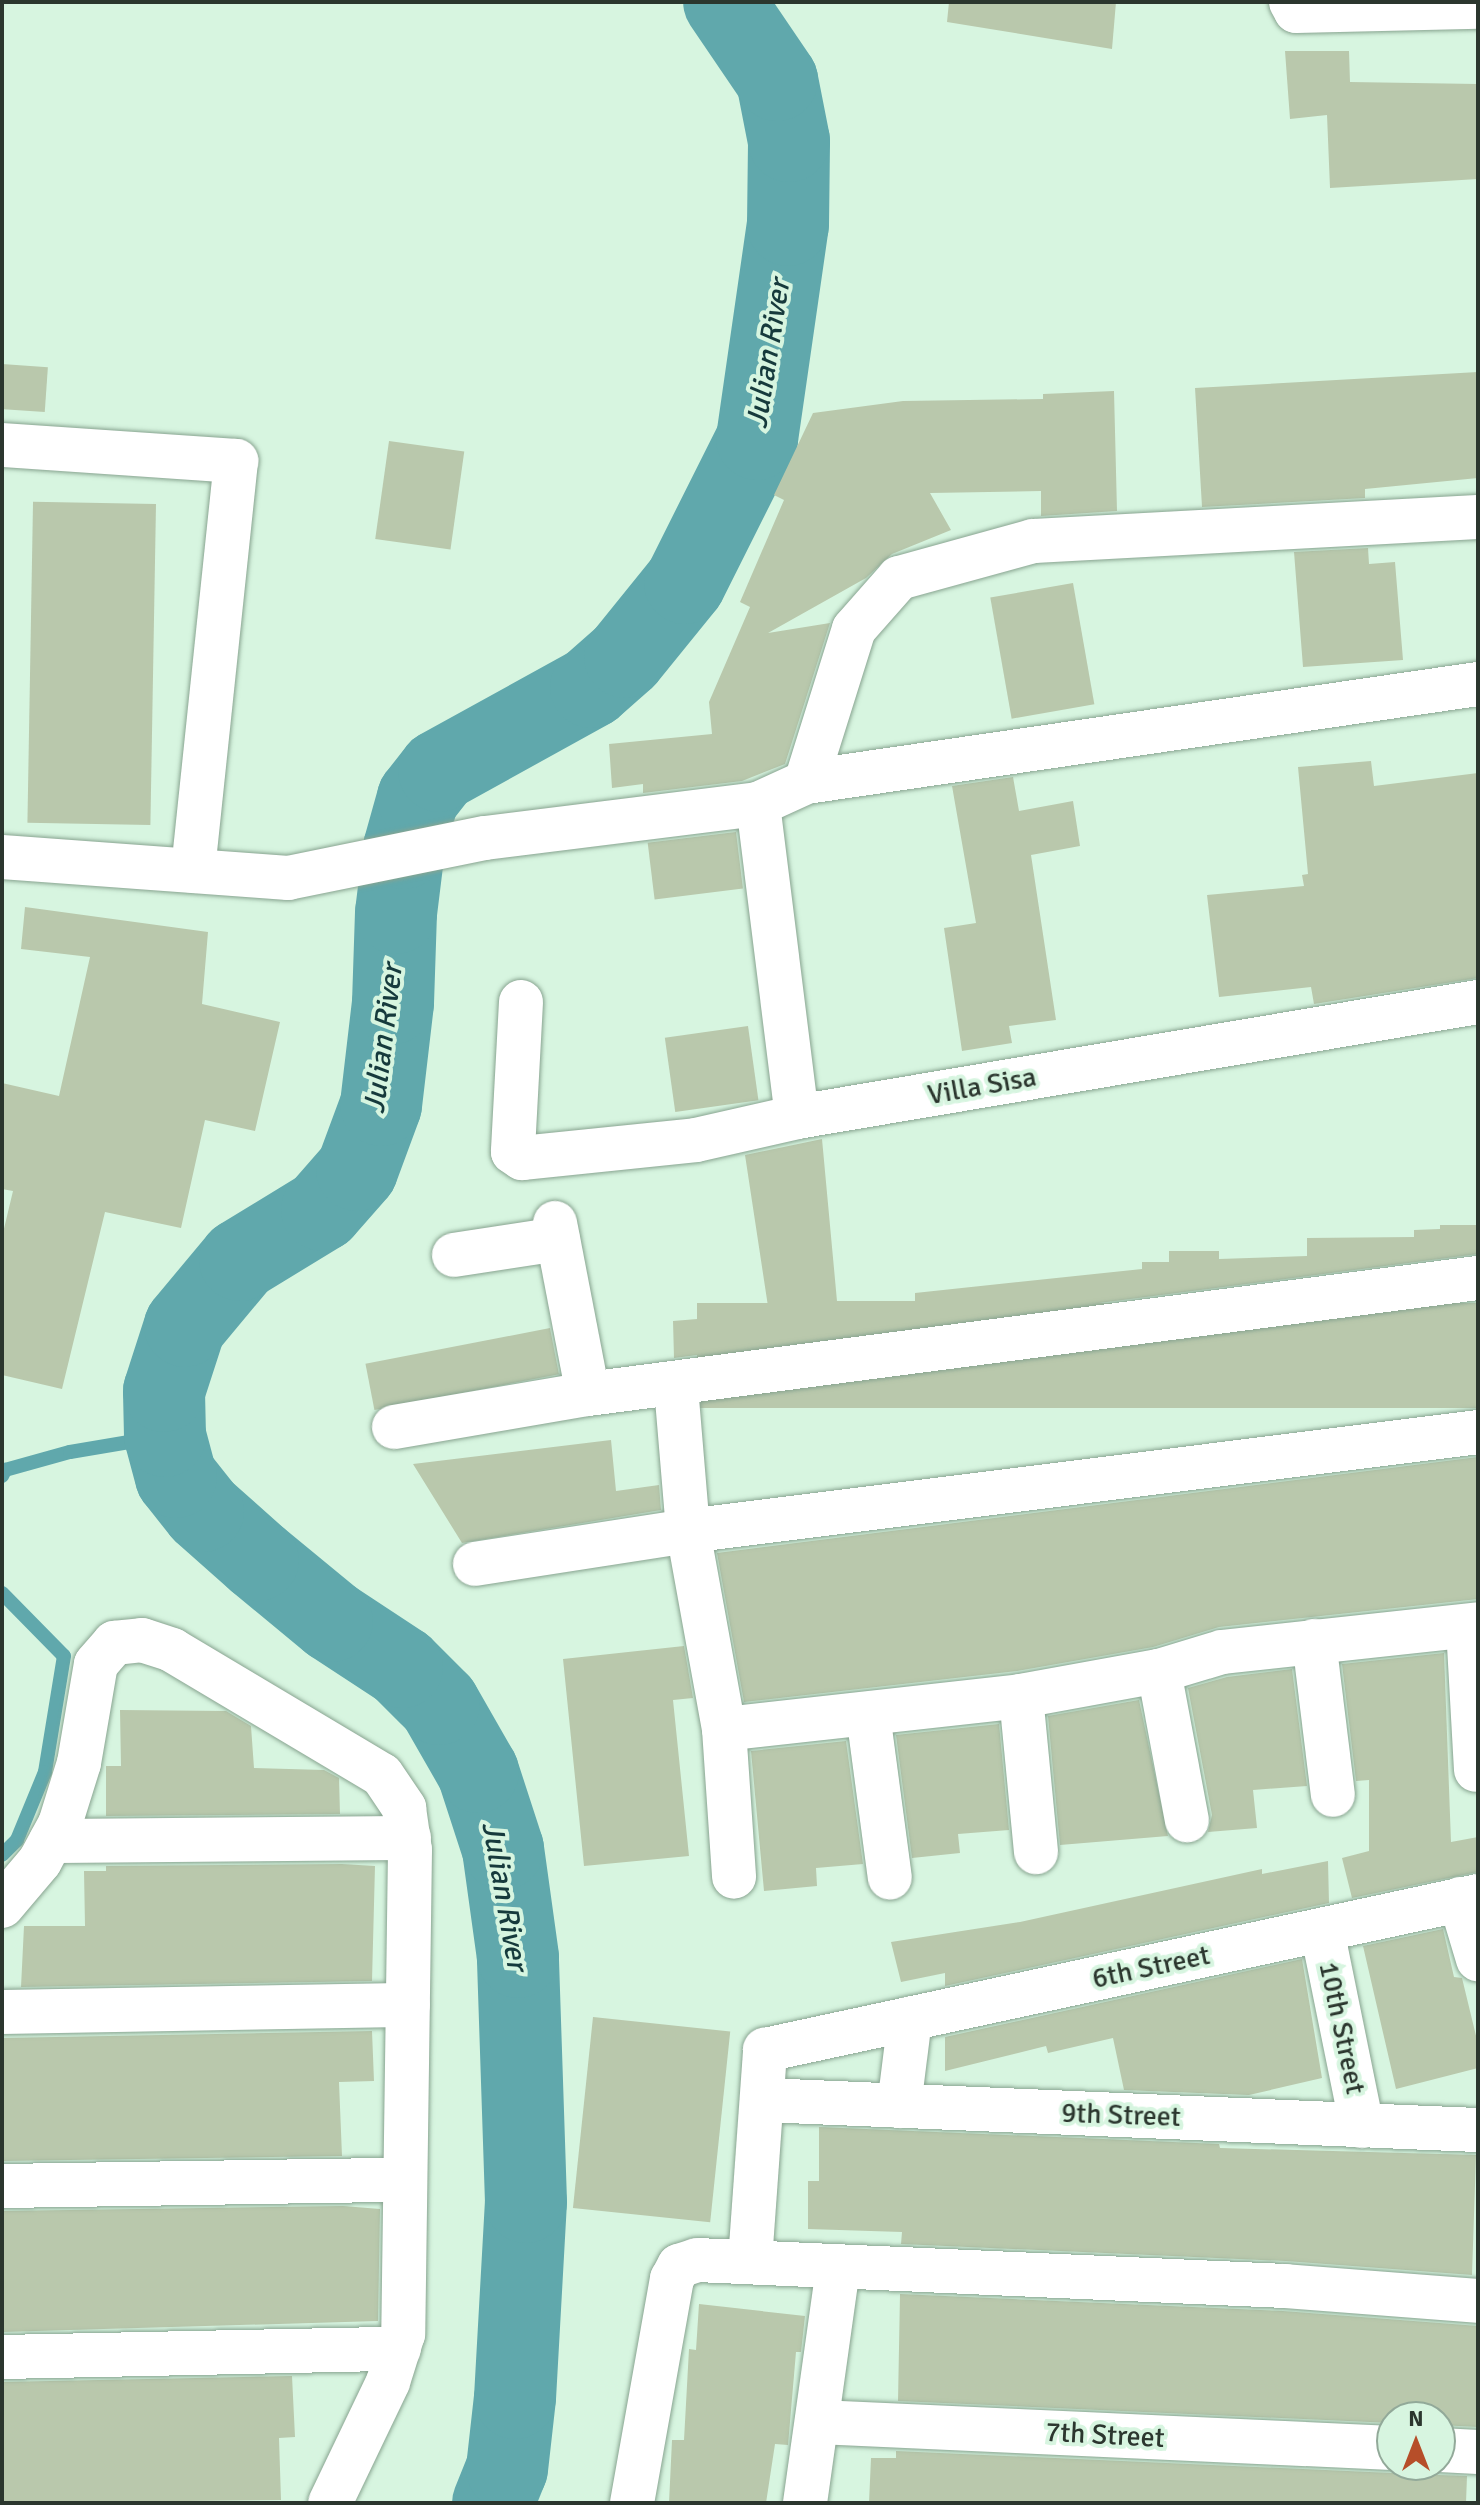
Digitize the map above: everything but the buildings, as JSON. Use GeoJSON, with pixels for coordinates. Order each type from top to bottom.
{"type":"FeatureCollection","features":[{"type":"Feature","properties":{"kind":"street"},"geometry":{"type":"LineString","coordinates":[[1293,6],[1478,7]]}},
{"type":"Feature","properties":{"kind":"street"},"geometry":{"type":"LineString","coordinates":[[2,446],[236,461],[193,871]]}},
{"type":"Feature","properties":{"kind":"street"},"geometry":{"type":"LineString","coordinates":[[806,782],[854,629],[899,578],[1033,541],[1478,517]]}},
{"type":"Feature","properties":{"kind":"street"},"geometry":{"type":"LineString","coordinates":[[2,857],[288,878],[485,838],[758,804],[806,782],[1478,684]]}},
{"type":"Feature","properties":{"kind":"street"},"geometry":{"type":"LineString","coordinates":[[758,804],[797,1117]]}},
{"type":"Feature","properties":{"kind":"street","name":"Villa Sisa"},"geometry":{"type":"LineString","coordinates":[[521,1002],[513,1152],[522,1158],[696,1140],[797,1117],[1478,1002]]}},
{"type":"Feature","properties":{"kind":"street"},"geometry":{"type":"LineString","coordinates":[[454,1255],[556,1231],[588,1394]]}},
{"type":"Feature","properties":{"kind":"street"},"geometry":{"type":"LineString","coordinates":[[394,1427],[588,1394],[676,1387],[1478,1278]]}},
{"type":"Feature","properties":{"kind":"street"},"geometry":{"type":"LineString","coordinates":[[676,1387],[688,1531],[724,1729],[734,1877]]}},
{"type":"Feature","properties":{"kind":"street"},"geometry":{"type":"LineString","coordinates":[[475,1564],[688,1531],[1478,1432]]}},
{"type":"Feature","properties":{"kind":"street"},"geometry":{"type":"LineString","coordinates":[[724,1729],[1021,1696],[1159,1671],[1222,1652],[1473,1626],[1476,1770]]}},
{"type":"Feature","properties":{"kind":"street"},"geometry":{"type":"LineString","coordinates":[[2,1906],[40,1861],[51,1841],[79,1763],[96,1664],[114,1643],[142,1640],[172,1650],[382,1775],[404,1808],[409,1838],[408,2005],[399,2349],[330,2503]]}},
{"type":"Feature","properties":{"kind":"street"},"geometry":{"type":"LineString","coordinates":[[1314,1641],[1333,1795]]}},
{"type":"Feature","properties":{"kind":"street"},"geometry":{"type":"LineString","coordinates":[[1159,1671],[1187,1820]]}},
{"type":"Feature","properties":{"kind":"street"},"geometry":{"type":"LineString","coordinates":[[1021,1696],[1036,1852]]}},
{"type":"Feature","properties":{"kind":"street"},"geometry":{"type":"LineString","coordinates":[[868,1714],[890,1878]]}},
{"type":"Feature","properties":{"kind":"street"},"geometry":{"type":"LineString","coordinates":[[51,1841],[409,1838]]}},
{"type":"Feature","properties":{"kind":"street"},"geometry":{"type":"LineString","coordinates":[[1469,1898],[1478,1959]]}},
{"type":"Feature","properties":{"kind":"street","name":"6th Street"},"geometry":{"type":"LineString","coordinates":[[764,2100],[765,2050],[1469,1898]]}},
{"type":"Feature","properties":{"kind":"street","name":"10th Street"},"geometry":{"type":"LineString","coordinates":[[1322,1930],[1362,2126]]}},
{"type":"Feature","properties":{"kind":"street"},"geometry":{"type":"LineString","coordinates":[[2,2012],[408,2005]]}},
{"type":"Feature","properties":{"kind":"street"},"geometry":{"type":"LineString","coordinates":[[899,2106],[910,2019]]}},
{"type":"Feature","properties":{"kind":"street"},"geometry":{"type":"LineString","coordinates":[[750,2261],[764,2100]]}},
{"type":"Feature","properties":{"kind":"street","name":"9th Street"},"geometry":{"type":"LineString","coordinates":[[764,2100],[1478,2130]]}},
{"type":"Feature","properties":{"kind":"street"},"geometry":{"type":"LineString","coordinates":[[2,2186],[405,2180]]}},
{"type":"Feature","properties":{"kind":"street"},"geometry":{"type":"LineString","coordinates":[[632,2503],[672,2279],[679,2266],[697,2260],[1285,2286],[1478,2301]]}},
{"type":"Feature","properties":{"kind":"street"},"geometry":{"type":"LineString","coordinates":[[805,2503],[838,2268]]}},
{"type":"Feature","properties":{"kind":"street"},"geometry":{"type":"LineString","coordinates":[[2,2357],[399,2349]]}},
{"type":"Feature","properties":{"kind":"street","name":"7th Street"},"geometry":{"type":"LineString","coordinates":[[818,2422],[1376,2447]]}},
{"type":"Feature","properties":{"kind":"street"},"geometry":{"type":"LineString","coordinates":[[1456,2451],[1478,2452]]}},
{"type":"Feature","properties":{"kind":"waterway","name":"Julian River"},"geometry":{"type":"LineString","coordinates":[[493,2503],[507,2469],[515,2398],[526,2202],[518,1957],[503,1849],[478,1772],[439,1704],[402,1667],[332,1621],[258,1560],[203,1511],[176,1477],[165,1436],[164,1391],[185,1326],[240,1260],[322,1210],[357,1170],[381,1105],[393,1003],[396,913],[404,848],[418,798],[439,771],[591,687],[625,657],[685,583],[757,439],[788,225],[789,141],[777,80],[724,2]]}},
{"type":"Feature","properties":{"kind":"waterway"},"geometry":{"type":"LineString","coordinates":[[2,1476],[5,1470],[70,1452],[165,1436]]}},
{"type":"Feature","properties":{"kind":"waterway"},"geometry":{"type":"LineString","coordinates":[[2,1593],[64,1656],[45,1772],[17,1840],[2,1855]]}}]}
